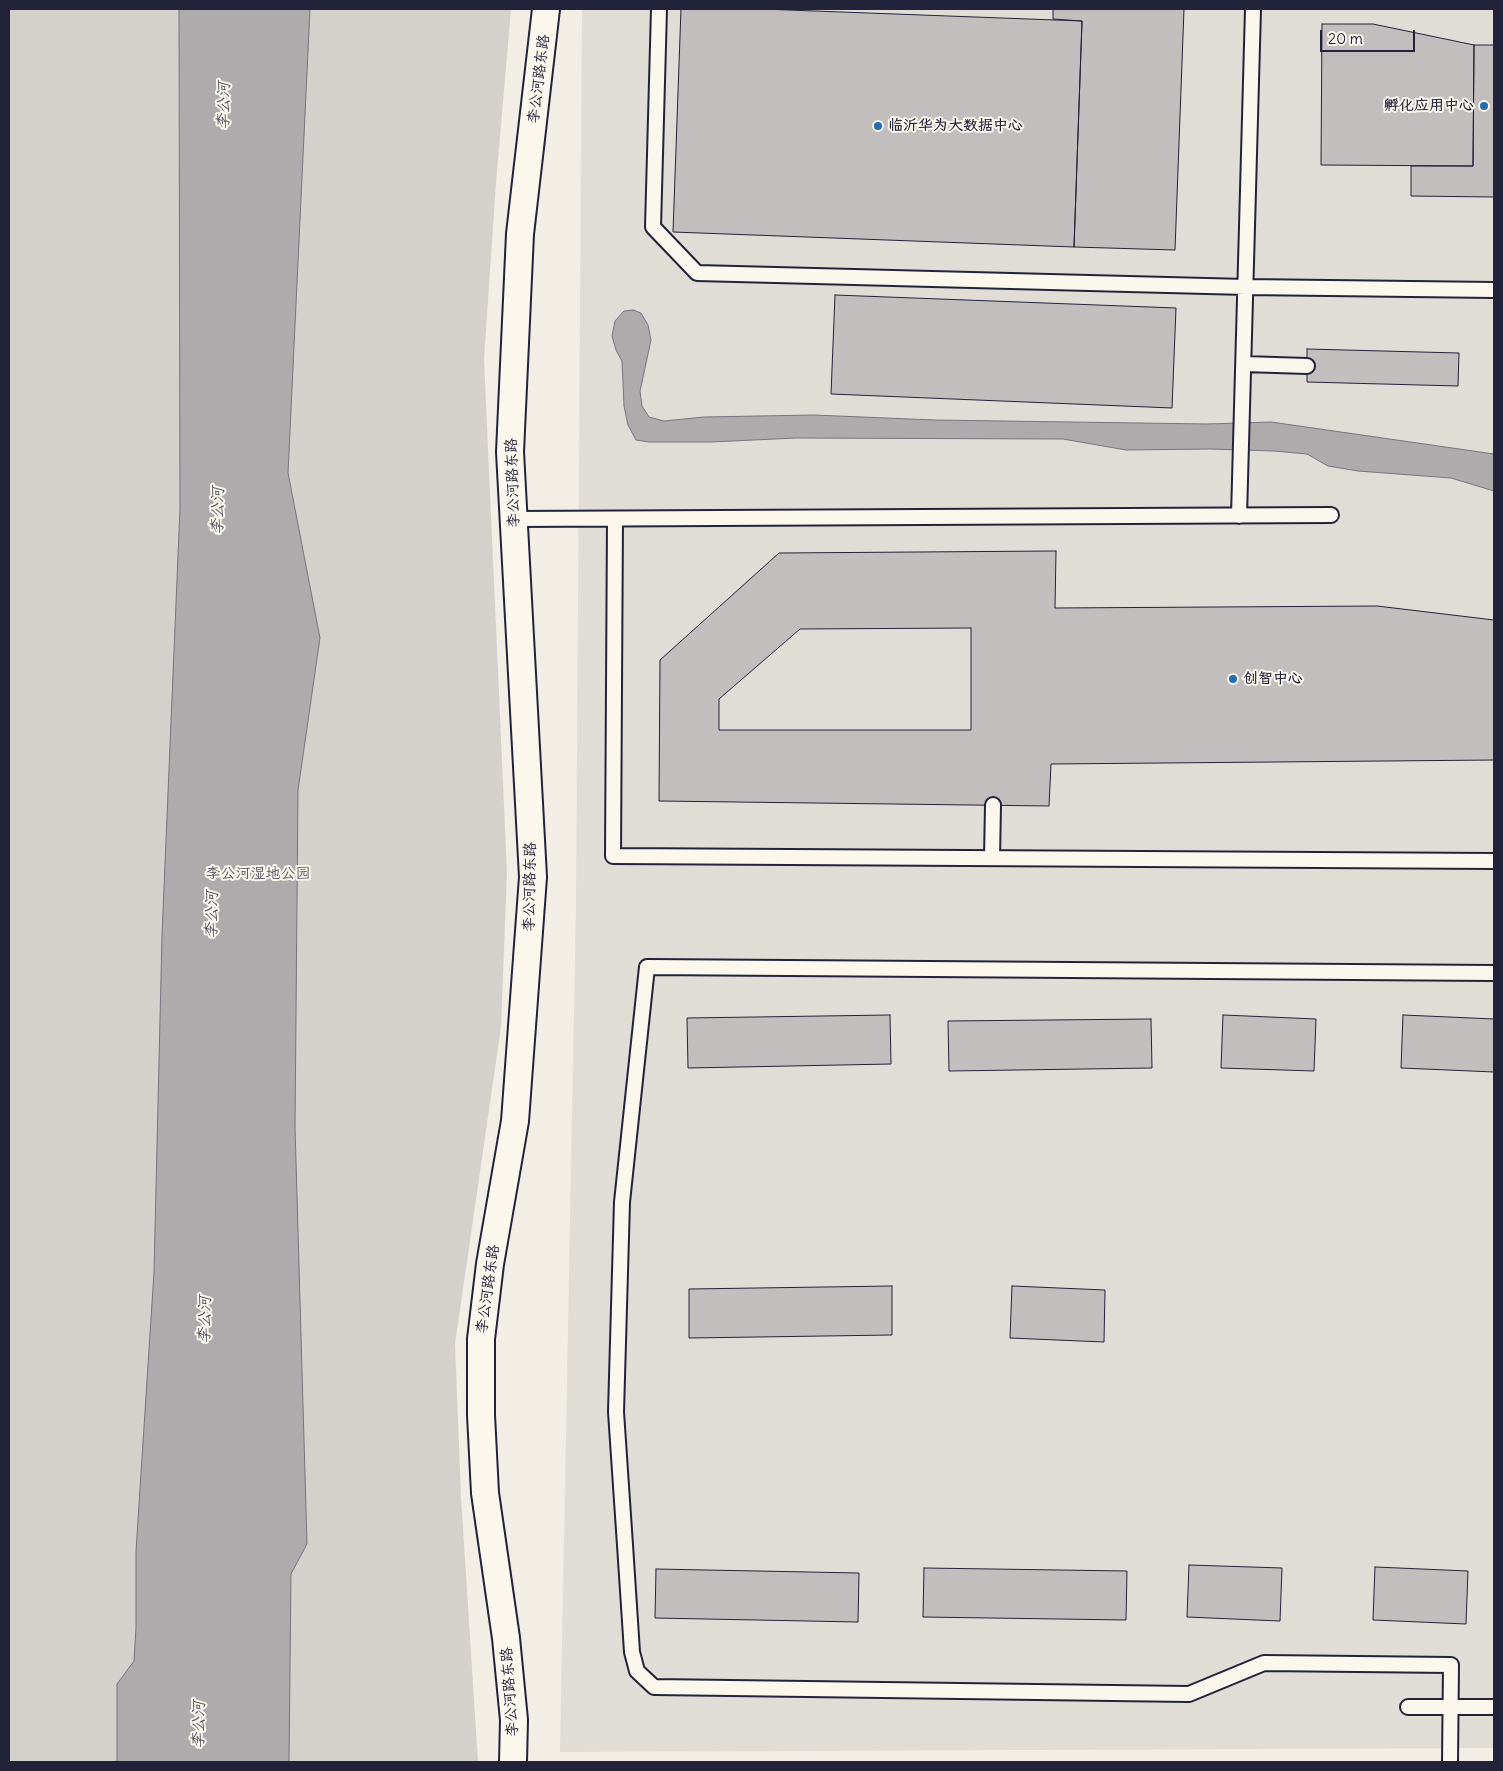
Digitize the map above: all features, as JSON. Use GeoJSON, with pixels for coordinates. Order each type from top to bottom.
{"type":"FeatureCollection","features":[{"type":"Feature","properties":{"kind":"street","name":"李公河路东路"},"geometry":{"type":"LineString","coordinates":[[513,1762],[514,1720],[506,1638],[485,1493],[481,1415],[481,1339],[490,1264],[515,1121],[533,877],[510,452],[520,234],[546,9]]}},
{"type":"Feature","properties":{"kind":"lane"},"geometry":{"type":"LineString","coordinates":[[659,9],[653,227],[697,273],[1246,287],[1494,290]]}},
{"type":"Feature","properties":{"kind":"lane"},"geometry":{"type":"LineString","coordinates":[[1239,516],[1253,9]]}},
{"type":"Feature","properties":{"kind":"lane"},"geometry":{"type":"LineString","coordinates":[[1244,364],[1307,366]]}},
{"type":"Feature","properties":{"kind":"lane"},"geometry":{"type":"LineString","coordinates":[[514,518],[1331,515]]}},
{"type":"Feature","properties":{"kind":"lane"},"geometry":{"type":"LineString","coordinates":[[615,518],[613,856],[1494,861]]}},
{"type":"Feature","properties":{"kind":"lane"},"geometry":{"type":"LineString","coordinates":[[992,858],[993,805]]}},
{"type":"Feature","properties":{"kind":"lane"},"geometry":{"type":"LineString","coordinates":[[1450,1762],[1451,1665],[1264,1663],[1189,1694],[654,1687],[637,1671],[632,1652],[616,1412],[622,1202],[647,967],[1494,973]]}},
{"type":"Feature","properties":{"kind":"lane"},"geometry":{"type":"LineString","coordinates":[[1408,1707],[1494,1708]]}},
{"type":"Feature","properties":{"kind":"shaded area"},"geometry":{"type":"Polygon","coordinates":[[[582,9],[1494,9],[1494,1748],[560,1752],[576,904],[582,9]]]}},
{"type":"Feature","properties":{"kind":"green space","name":"李公河湿地公园"},"geometry":{"type":"Polygon","coordinates":[[[9,9],[511,9],[496,183],[484,359],[507,872],[501,1027],[455,1344],[461,1497],[478,1762],[9,1762],[9,9]]]}},
{"type":"Feature","properties":{"kind":"water","name":"李公河"},"geometry":{"type":"Polygon","coordinates":[[[179,9],[310,9],[288,473],[320,638],[298,790],[295,1127],[307,1544],[291,1574],[289,1762],[117,1762],[117,1684],[134,1661],[136,1551],[154,1272],[162,935],[180,508],[179,9]]]}},
{"type":"Feature","properties":{"kind":"water"},"geometry":{"type":"Polygon","coordinates":[[[633,310],[641,313],[648,325],[651,340],[640,391],[642,406],[649,417],[664,421],[704,417],[814,415],[934,420],[1207,424],[1271,422],[1494,454],[1494,491],[1451,478],[1358,471],[1328,466],[1307,454],[1274,451],[1211,449],[1126,450],[1063,439],[796,438],[711,442],[649,442],[636,440],[628,425],[624,406],[622,361],[612,336],[615,321],[624,311],[633,310]]]}},
{"type":"Feature","properties":{"kind":"building","name":"临沂华为大数据中心"},"geometry":{"type":"Polygon","coordinates":[[[681,9],[761,9],[1082,21],[1074,247],[673,232],[681,9]]]}},
{"type":"Feature","properties":{"kind":"building"},"geometry":{"type":"Polygon","coordinates":[[[1053,9],[1184,9],[1175,250],[1074,247],[1082,21],[1053,19],[1053,9]]]}},
{"type":"Feature","properties":{"kind":"building"},"geometry":{"type":"Polygon","coordinates":[[[1322,24],[1373,24],[1474,45],[1473,166],[1321,165],[1322,24]]]}},
{"type":"Feature","properties":{"kind":"building","name":"孵化应用中心"},"geometry":{"type":"Polygon","coordinates":[[[1474,45],[1494,45],[1494,197],[1411,196],[1411,166],[1473,166],[1474,45]]]}},
{"type":"Feature","properties":{"kind":"building"},"geometry":{"type":"Polygon","coordinates":[[[835,295],[1176,308],[1172,408],[831,394],[835,295]]]}},
{"type":"Feature","properties":{"kind":"building"},"geometry":{"type":"Polygon","coordinates":[[[1307,349],[1459,353],[1458,386],[1307,382],[1307,349]]]}},
{"type":"Feature","properties":{"kind":"building","name":"创智中心"},"geometry":{"type":"Polygon","coordinates":[[[1056,551],[1055,608],[1377,606],[1494,620],[1494,760],[1051,764],[1049,806],[659,801],[660,660],[779,553],[1056,551]],[[971,628],[800,629],[719,699],[719,730],[971,730],[971,628]]]}},
{"type":"Feature","properties":{"kind":"building"},"geometry":{"type":"Polygon","coordinates":[[[890,1015],[891,1064],[688,1068],[687,1018],[890,1015]]]}},
{"type":"Feature","properties":{"kind":"building"},"geometry":{"type":"Polygon","coordinates":[[[1223,1015],[1316,1019],[1314,1071],[1221,1068],[1223,1015]]]}},
{"type":"Feature","properties":{"kind":"building"},"geometry":{"type":"Polygon","coordinates":[[[1403,1015],[1494,1019],[1494,1072],[1401,1068],[1403,1015]]]}},
{"type":"Feature","properties":{"kind":"building"},"geometry":{"type":"Polygon","coordinates":[[[1151,1019],[1152,1068],[949,1071],[948,1021],[1151,1019]]]}},
{"type":"Feature","properties":{"kind":"building"},"geometry":{"type":"Polygon","coordinates":[[[892,1286],[892,1335],[689,1338],[689,1289],[892,1286]]]}},
{"type":"Feature","properties":{"kind":"building"},"geometry":{"type":"Polygon","coordinates":[[[1012,1286],[1105,1290],[1104,1342],[1010,1338],[1012,1286]]]}},
{"type":"Feature","properties":{"kind":"building"},"geometry":{"type":"Polygon","coordinates":[[[1189,1565],[1282,1568],[1280,1621],[1187,1617],[1189,1565]]]}},
{"type":"Feature","properties":{"kind":"building"},"geometry":{"type":"Polygon","coordinates":[[[1375,1567],[1468,1571],[1466,1624],[1373,1620],[1375,1567]]]}},
{"type":"Feature","properties":{"kind":"building"},"geometry":{"type":"Polygon","coordinates":[[[924,1568],[1127,1571],[1126,1620],[923,1617],[924,1568]]]}},
{"type":"Feature","properties":{"kind":"building"},"geometry":{"type":"Polygon","coordinates":[[[656,1569],[859,1573],[858,1622],[655,1618],[656,1569]]]}},
{"type":"Feature","properties":{"kind":"place","name":"孵化应用中心"},"geometry":{"type":"Point","coordinates":[1484,106]}},
{"type":"Feature","properties":{"kind":"place","name":"临沂华为大数据中心"},"geometry":{"type":"Point","coordinates":[878,126]}},
{"type":"Feature","properties":{"kind":"place","name":"创智中心"},"geometry":{"type":"Point","coordinates":[1233,679]}}]}
